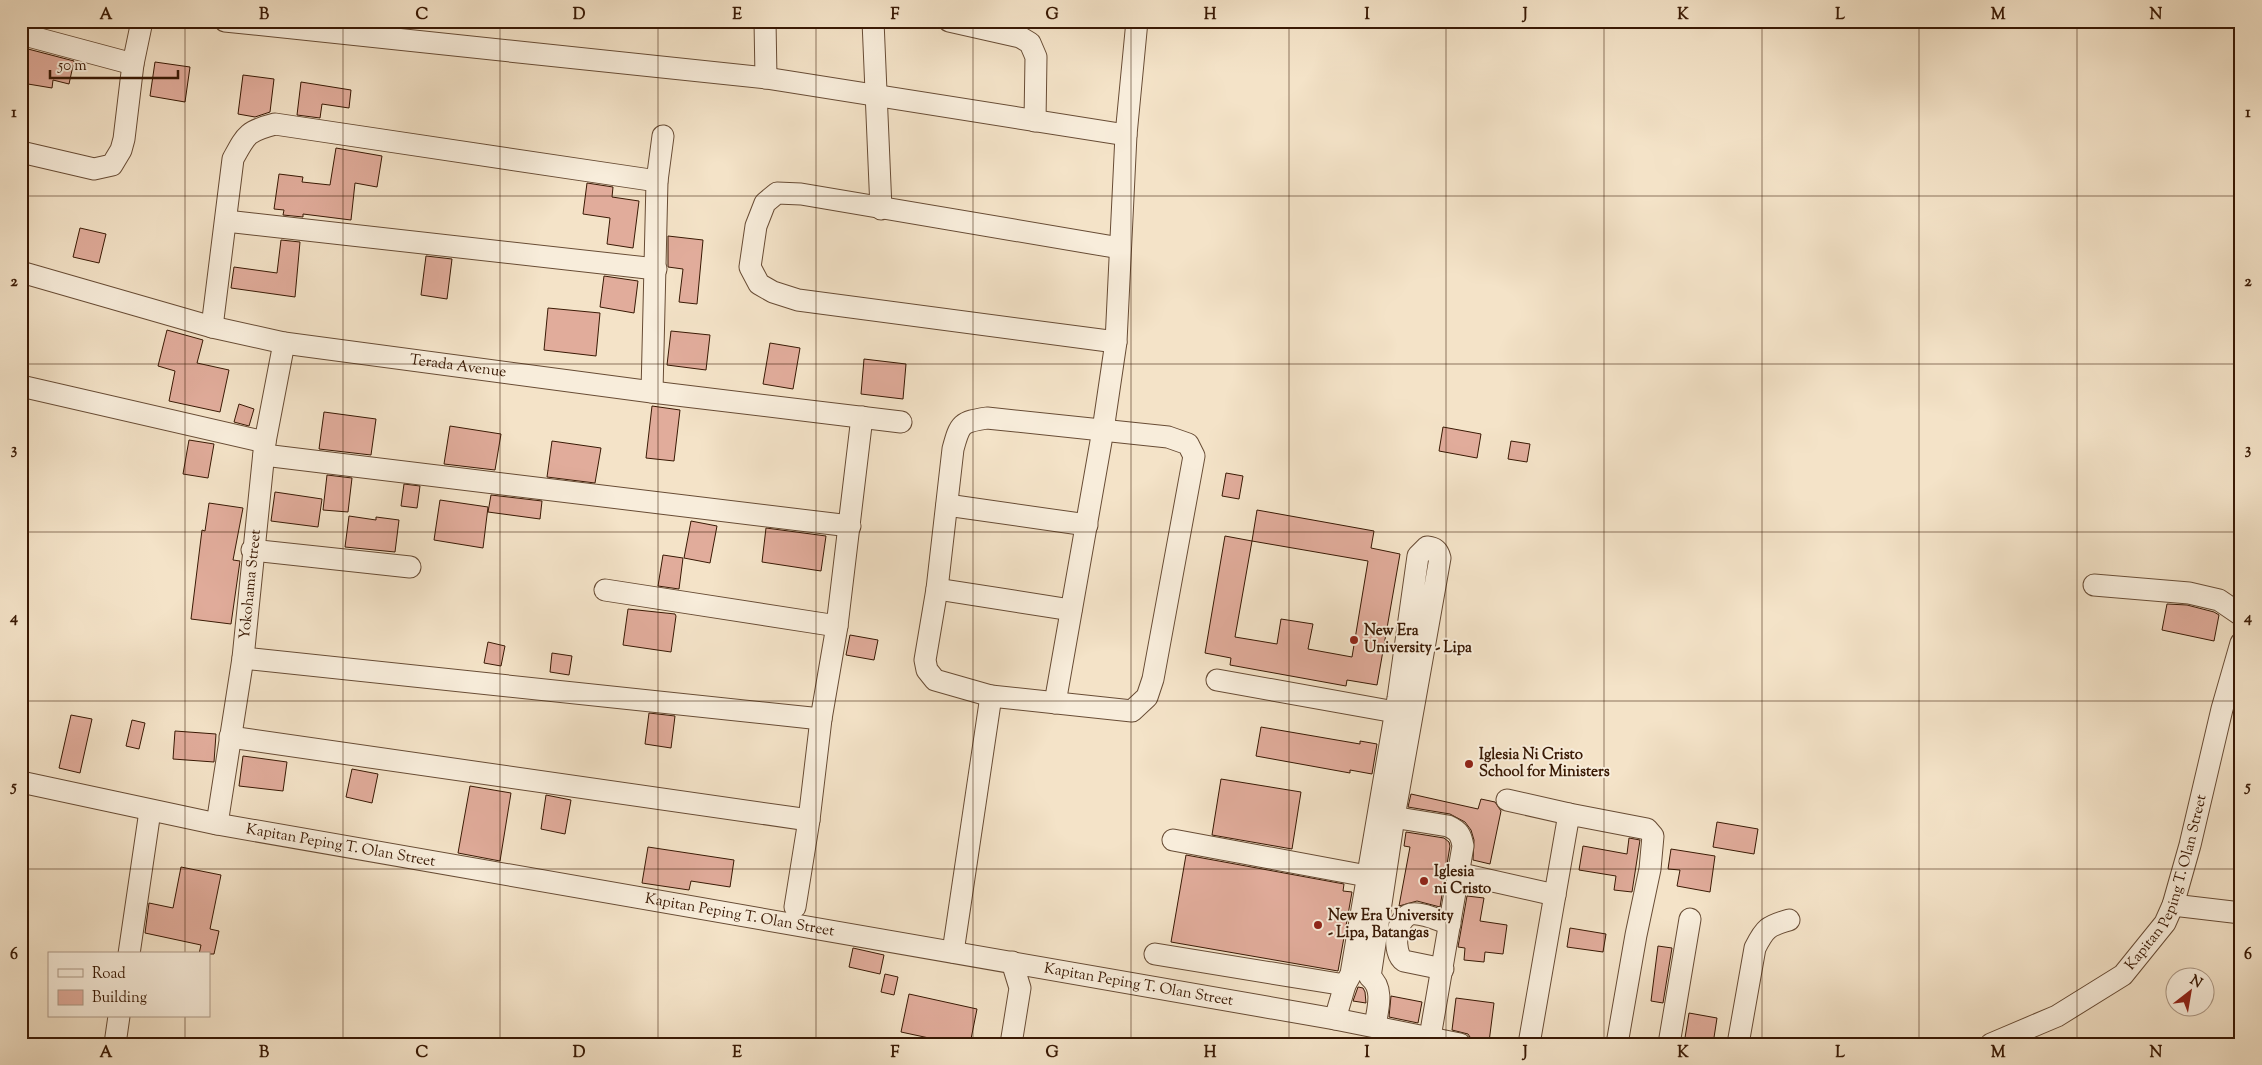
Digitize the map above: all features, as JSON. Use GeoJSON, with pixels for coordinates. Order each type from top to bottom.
{"type":"FeatureCollection","features":[{"type":"Feature","properties":{"kind":"street"},"geometry":{"type":"LineString","coordinates":[[21,152],[94,168],[112,165],[121,150],[124,139],[133,64],[142,21]]}},
{"type":"Feature","properties":{"kind":"street"},"geometry":{"type":"LineString","coordinates":[[225,21],[337,27],[766,78],[1126,135]]}},
{"type":"Feature","properties":{"kind":"street"},"geometry":{"type":"LineString","coordinates":[[765,21],[766,78]]}},
{"type":"Feature","properties":{"kind":"street"},"geometry":{"type":"LineString","coordinates":[[873,21],[881,209]]}},
{"type":"Feature","properties":{"kind":"street"},"geometry":{"type":"LineString","coordinates":[[949,21],[1020,37],[1030,43],[1036,56],[1035,121]]}},
{"type":"Feature","properties":{"kind":"street"},"geometry":{"type":"LineString","coordinates":[[1055,703],[1087,526],[1116,342],[1126,135],[1137,21]]}},
{"type":"Feature","properties":{"kind":"street"},"geometry":{"type":"LineString","coordinates":[[21,34],[133,64]]}},
{"type":"Feature","properties":{"kind":"street"},"geometry":{"type":"LineString","coordinates":[[212,327],[233,159],[244,138],[255,129],[275,124],[657,181]]}},
{"type":"Feature","properties":{"kind":"street"},"geometry":{"type":"LineString","coordinates":[[652,392],[657,181],[663,136]]}},
{"type":"Feature","properties":{"kind":"street"},"geometry":{"type":"LineString","coordinates":[[1116,342],[798,300],[773,292],[759,284],[750,267],[756,226],[766,203],[777,193],[801,194],[1120,248]]}},
{"type":"Feature","properties":{"kind":"street"},"geometry":{"type":"LineString","coordinates":[[226,221],[656,269]]}},
{"type":"Feature","properties":{"kind":"street","name":"Terada Avenue"},"geometry":{"type":"LineString","coordinates":[[21,272],[212,327],[284,344],[901,422]]}},
{"type":"Feature","properties":{"kind":"street","name":"Yokohama Street"},"geometry":{"type":"LineString","coordinates":[[217,824],[243,658],[252,550],[265,449],[284,344]]}},
{"type":"Feature","properties":{"kind":"street"},"geometry":{"type":"LineString","coordinates":[[21,386],[265,449],[850,526]]}},
{"type":"Feature","properties":{"kind":"street"},"geometry":{"type":"LineString","coordinates":[[794,907],[809,820],[821,719],[838,626],[862,417]]}},
{"type":"Feature","properties":{"kind":"street"},"geometry":{"type":"LineString","coordinates":[[987,418],[1103,430],[1168,437],[1188,444],[1194,456],[1153,679],[1147,697],[1132,711],[991,696],[935,680],[927,670],[925,660],[937,590],[953,449],[959,428],[969,421],[987,418]]}},
{"type":"Feature","properties":{"kind":"street"},"geometry":{"type":"LineString","coordinates":[[947,505],[1087,526]]}},
{"type":"Feature","properties":{"kind":"street"},"geometry":{"type":"LineString","coordinates":[[1335,1019],[1355,979],[1386,816],[1402,703],[1418,556],[1427,547],[1438,550],[1440,558],[1402,703]]}},
{"type":"Feature","properties":{"kind":"street"},"geometry":{"type":"LineString","coordinates":[[252,550],[410,567]]}},
{"type":"Feature","properties":{"kind":"street"},"geometry":{"type":"LineString","coordinates":[[2094,585],[2189,593],[2219,600],[2241,615]]}},
{"type":"Feature","properties":{"kind":"street"},"geometry":{"type":"LineString","coordinates":[[605,590],[838,626]]}},
{"type":"Feature","properties":{"kind":"street"},"geometry":{"type":"LineString","coordinates":[[937,590],[1071,610]]}},
{"type":"Feature","properties":{"kind":"street","name":"Kapitan Peping T. Olan Street"},"geometry":{"type":"LineString","coordinates":[[1991,1044],[2057,1016],[2123,975],[2165,923],[2173,905],[2190,845],[2222,709],[2241,643]]}},
{"type":"Feature","properties":{"kind":"street"},"geometry":{"type":"LineString","coordinates":[[243,658],[821,719]]}},
{"type":"Feature","properties":{"kind":"street"},"geometry":{"type":"LineString","coordinates":[[1217,680],[1402,703]]}},
{"type":"Feature","properties":{"kind":"street"},"geometry":{"type":"LineString","coordinates":[[953,952],[991,696]]}},
{"type":"Feature","properties":{"kind":"street"},"geometry":{"type":"LineString","coordinates":[[230,737],[809,820]]}},
{"type":"Feature","properties":{"kind":"street","name":"Kapitan Peping T. Olan Street"},"geometry":{"type":"LineString","coordinates":[[21,782],[150,812],[1375,1026],[1420,1039],[1460,1044]]}},
{"type":"Feature","properties":{"kind":"street"},"geometry":{"type":"LineString","coordinates":[[1507,800],[1647,829],[1653,836],[1650,869],[1636,935],[1617,1044]]}},
{"type":"Feature","properties":{"kind":"street"},"geometry":{"type":"LineString","coordinates":[[129,952],[150,812]]}},
{"type":"Feature","properties":{"kind":"street"},"geometry":{"type":"LineString","coordinates":[[1529,1044],[1569,814]]}},
{"type":"Feature","properties":{"kind":"street"},"geometry":{"type":"LineString","coordinates":[[1355,979],[1367,876],[1386,816]]}},
{"type":"Feature","properties":{"kind":"street"},"geometry":{"type":"LineString","coordinates":[[1386,816],[1448,826],[1458,830],[1462,836],[1464,846],[1443,969],[1420,1039]]}},
{"type":"Feature","properties":{"kind":"street"},"geometry":{"type":"LineString","coordinates":[[1172,840],[1367,876]]}},
{"type":"Feature","properties":{"kind":"street"},"geometry":{"type":"LineString","coordinates":[[1466,875],[1555,895]]}},
{"type":"Feature","properties":{"kind":"street"},"geometry":{"type":"LineString","coordinates":[[2173,905],[2241,913]]}},
{"type":"Feature","properties":{"kind":"street"},"geometry":{"type":"LineString","coordinates":[[1443,969],[1404,962],[1399,958],[1397,953],[1400,922],[1410,914],[1416,914],[1450,924]]}},
{"type":"Feature","properties":{"kind":"street"},"geometry":{"type":"LineString","coordinates":[[1669,1044],[1690,919]]}},
{"type":"Feature","properties":{"kind":"street"},"geometry":{"type":"LineString","coordinates":[[1738,1044],[1755,948],[1770,925],[1789,920]]}},
{"type":"Feature","properties":{"kind":"street"},"geometry":{"type":"LineString","coordinates":[[1155,954],[1375,981],[1379,991],[1375,1026]]}},
{"type":"Feature","properties":{"kind":"street"},"geometry":{"type":"LineString","coordinates":[[1011,1044],[1020,988],[1012,962]]}},
{"type":"Feature","properties":{"kind":"street"},"geometry":{"type":"LineString","coordinates":[[115,1044],[119,1018]]}},
{"type":"Feature","properties":{"kind":"building"},"geometry":{"type":"Polygon","coordinates":[[[28,49],[74,61],[69,84],[53,80],[52,88],[22,83],[28,49]]]}},
{"type":"Feature","properties":{"kind":"building"},"geometry":{"type":"Polygon","coordinates":[[[155,62],[190,67],[185,102],[150,96],[155,62]]]}},
{"type":"Feature","properties":{"kind":"building"},"geometry":{"type":"Polygon","coordinates":[[[243,75],[274,79],[270,112],[255,117],[238,114],[243,75]]]}},
{"type":"Feature","properties":{"kind":"building"},"geometry":{"type":"Polygon","coordinates":[[[301,82],[351,90],[349,108],[322,104],[320,118],[297,115],[301,82]]]}},
{"type":"Feature","properties":{"kind":"building"},"geometry":{"type":"Polygon","coordinates":[[[336,148],[382,156],[377,187],[355,183],[351,220],[303,214],[303,217],[283,215],[284,210],[274,209],[279,174],[303,177],[302,182],[330,185],[336,148]]]}},
{"type":"Feature","properties":{"kind":"building"},"geometry":{"type":"Polygon","coordinates":[[[587,183],[613,187],[612,197],[639,201],[633,248],[607,244],[610,218],[583,214],[587,183]]]}},
{"type":"Feature","properties":{"kind":"building"},"geometry":{"type":"Polygon","coordinates":[[[80,228],[106,234],[99,263],[73,257],[80,228]]]}},
{"type":"Feature","properties":{"kind":"building"},"geometry":{"type":"Polygon","coordinates":[[[668,236],[703,240],[697,304],[679,302],[683,269],[668,267],[668,236]]]}},
{"type":"Feature","properties":{"kind":"building"},"geometry":{"type":"Polygon","coordinates":[[[281,240],[300,242],[295,297],[231,288],[234,267],[277,273],[281,240]]]}},
{"type":"Feature","properties":{"kind":"building"},"geometry":{"type":"Polygon","coordinates":[[[426,256],[452,259],[447,299],[421,295],[426,256]]]}},
{"type":"Feature","properties":{"kind":"building"},"geometry":{"type":"Polygon","coordinates":[[[604,276],[638,281],[634,313],[600,307],[604,276]]]}},
{"type":"Feature","properties":{"kind":"building"},"geometry":{"type":"Polygon","coordinates":[[[548,308],[600,313],[596,356],[544,350],[548,308]]]}},
{"type":"Feature","properties":{"kind":"building"},"geometry":{"type":"Polygon","coordinates":[[[167,330],[203,340],[197,363],[229,370],[220,412],[169,401],[175,371],[158,366],[167,330]]]}},
{"type":"Feature","properties":{"kind":"building"},"geometry":{"type":"Polygon","coordinates":[[[671,331],[710,335],[706,370],[667,365],[671,331]]]}},
{"type":"Feature","properties":{"kind":"building"},"geometry":{"type":"Polygon","coordinates":[[[770,343],[800,348],[793,389],[763,384],[770,343]]]}},
{"type":"Feature","properties":{"kind":"building"},"geometry":{"type":"Polygon","coordinates":[[[864,359],[906,364],[903,399],[861,394],[864,359]]]}},
{"type":"Feature","properties":{"kind":"building"},"geometry":{"type":"Polygon","coordinates":[[[239,404],[254,409],[249,426],[234,422],[239,404]]]}},
{"type":"Feature","properties":{"kind":"building"},"geometry":{"type":"Polygon","coordinates":[[[652,406],[680,410],[674,461],[646,458],[652,406]]]}},
{"type":"Feature","properties":{"kind":"building"},"geometry":{"type":"Polygon","coordinates":[[[324,412],[376,419],[371,455],[319,449],[324,412]]]}},
{"type":"Feature","properties":{"kind":"building"},"geometry":{"type":"Polygon","coordinates":[[[450,426],[501,434],[495,470],[444,464],[450,426]]]}},
{"type":"Feature","properties":{"kind":"building"},"geometry":{"type":"Polygon","coordinates":[[[1443,427],[1481,434],[1477,458],[1439,451],[1443,427]]]}},
{"type":"Feature","properties":{"kind":"building"},"geometry":{"type":"Polygon","coordinates":[[[189,440],[214,444],[208,478],[183,474],[189,440]]]}},
{"type":"Feature","properties":{"kind":"building"},"geometry":{"type":"Polygon","coordinates":[[[552,441],[601,448],[595,483],[547,477],[552,441]]]}},
{"type":"Feature","properties":{"kind":"building"},"geometry":{"type":"Polygon","coordinates":[[[1511,441],[1530,444],[1527,462],[1508,459],[1511,441]]]}},
{"type":"Feature","properties":{"kind":"building"},"geometry":{"type":"Polygon","coordinates":[[[1226,473],[1243,476],[1239,499],[1222,496],[1226,473]]]}},
{"type":"Feature","properties":{"kind":"building"},"geometry":{"type":"Polygon","coordinates":[[[327,475],[352,478],[348,512],[323,510],[327,475]]]}},
{"type":"Feature","properties":{"kind":"building"},"geometry":{"type":"Polygon","coordinates":[[[404,484],[420,486],[417,508],[401,506],[404,484]]]}},
{"type":"Feature","properties":{"kind":"building"},"geometry":{"type":"Polygon","coordinates":[[[275,492],[322,499],[318,527],[271,521],[275,492]]]}},
{"type":"Feature","properties":{"kind":"building"},"geometry":{"type":"Polygon","coordinates":[[[491,495],[542,501],[540,519],[488,512],[491,495]]]}},
{"type":"Feature","properties":{"kind":"building"},"geometry":{"type":"Polygon","coordinates":[[[440,500],[488,507],[483,548],[434,540],[440,500]]]}},
{"type":"Feature","properties":{"kind":"building"},"geometry":{"type":"Polygon","coordinates":[[[209,503],[243,508],[233,560],[240,561],[231,624],[191,619],[202,530],[205,531],[209,503]]]}},
{"type":"Feature","properties":{"kind":"building"},"geometry":{"type":"Polygon","coordinates":[[[1257,510],[1374,531],[1371,548],[1400,554],[1377,685],[1347,680],[1346,686],[1230,665],[1231,658],[1205,653],[1225,536],[1252,541],[1257,510]],[[1252,541],[1235,637],[1277,644],[1281,619],[1313,624],[1308,649],[1352,657],[1368,561],[1252,541]]]}},
{"type":"Feature","properties":{"kind":"building"},"geometry":{"type":"Polygon","coordinates":[[[349,516],[376,520],[376,517],[399,520],[395,552],[345,547],[349,516]]]}},
{"type":"Feature","properties":{"kind":"building"},"geometry":{"type":"Polygon","coordinates":[[[691,521],[717,526],[710,563],[684,558],[691,521]]]}},
{"type":"Feature","properties":{"kind":"building"},"geometry":{"type":"Polygon","coordinates":[[[766,528],[826,536],[821,571],[762,562],[766,528]]]}},
{"type":"Feature","properties":{"kind":"building"},"geometry":{"type":"Polygon","coordinates":[[[663,555],[683,558],[679,589],[658,586],[663,555]]]}},
{"type":"Feature","properties":{"kind":"building"},"geometry":{"type":"Polygon","coordinates":[[[2167,604],[2187,605],[2219,615],[2214,641],[2162,630],[2167,604]]]}},
{"type":"Feature","properties":{"kind":"building"},"geometry":{"type":"Polygon","coordinates":[[[628,609],[675,614],[671,652],[623,645],[628,609]]]}},
{"type":"Feature","properties":{"kind":"building"},"geometry":{"type":"Polygon","coordinates":[[[850,635],[878,640],[874,660],[846,655],[850,635]]]}},
{"type":"Feature","properties":{"kind":"building"},"geometry":{"type":"Polygon","coordinates":[[[488,642],[505,646],[501,666],[484,663],[488,642]]]}},
{"type":"Feature","properties":{"kind":"building"},"geometry":{"type":"Polygon","coordinates":[[[552,653],[572,656],[569,675],[550,672],[552,653]]]}},
{"type":"Feature","properties":{"kind":"building"},"geometry":{"type":"Polygon","coordinates":[[[649,713],[675,716],[671,748],[645,744],[649,713]]]}},
{"type":"Feature","properties":{"kind":"building"},"geometry":{"type":"Polygon","coordinates":[[[71,715],[92,719],[80,773],[59,768],[71,715]]]}},
{"type":"Feature","properties":{"kind":"building"},"geometry":{"type":"Polygon","coordinates":[[[132,720],[145,723],[139,749],[126,746],[132,720]]]}},
{"type":"Feature","properties":{"kind":"building"},"geometry":{"type":"Polygon","coordinates":[[[1261,727],[1360,744],[1360,741],[1377,744],[1372,774],[1350,770],[1350,773],[1256,756],[1261,727]]]}},
{"type":"Feature","properties":{"kind":"building"},"geometry":{"type":"Polygon","coordinates":[[[175,731],[216,734],[214,762],[173,759],[175,731]]]}},
{"type":"Feature","properties":{"kind":"building"},"geometry":{"type":"Polygon","coordinates":[[[243,756],[287,762],[283,791],[239,786],[243,756]]]}},
{"type":"Feature","properties":{"kind":"building"},"geometry":{"type":"Polygon","coordinates":[[[352,769],[378,774],[372,803],[346,797],[352,769]]]}},
{"type":"Feature","properties":{"kind":"building"},"geometry":{"type":"Polygon","coordinates":[[[1221,779],[1301,792],[1292,849],[1212,835],[1221,779]]]}},
{"type":"Feature","properties":{"kind":"building"},"geometry":{"type":"Polygon","coordinates":[[[470,786],[511,793],[500,861],[458,853],[470,786]]]}},
{"type":"Feature","properties":{"kind":"building"},"geometry":{"type":"Polygon","coordinates":[[[1411,794],[1478,809],[1481,799],[1495,802],[1501,811],[1490,864],[1473,860],[1474,840],[1471,830],[1465,822],[1450,814],[1408,807],[1411,794]]]}},
{"type":"Feature","properties":{"kind":"building"},"geometry":{"type":"Polygon","coordinates":[[[546,795],[571,800],[565,834],[541,829],[546,795]]]}},
{"type":"Feature","properties":{"kind":"building"},"geometry":{"type":"Polygon","coordinates":[[[1717,822],[1758,829],[1754,854],[1713,847],[1717,822]]]}},
{"type":"Feature","properties":{"kind":"building","name":"Iglesia ni Cristo"},"geometry":{"type":"Polygon","coordinates":[[[1406,832],[1444,838],[1449,842],[1450,846],[1440,907],[1417,901],[1399,906],[1410,847],[1404,846],[1406,832]]]}},
{"type":"Feature","properties":{"kind":"building"},"geometry":{"type":"Polygon","coordinates":[[[1629,838],[1640,840],[1632,892],[1614,890],[1616,876],[1579,870],[1583,846],[1627,854],[1629,838]]]}},
{"type":"Feature","properties":{"kind":"building"},"geometry":{"type":"Polygon","coordinates":[[[648,847],[734,860],[730,887],[691,881],[689,890],[642,883],[648,847]]]}},
{"type":"Feature","properties":{"kind":"building"},"geometry":{"type":"Polygon","coordinates":[[[1671,849],[1715,856],[1710,892],[1677,886],[1680,870],[1668,869],[1671,849]]]}},
{"type":"Feature","properties":{"kind":"building"},"geometry":{"type":"Polygon","coordinates":[[[1186,855],[1344,884],[1343,891],[1352,892],[1338,971],[1171,942],[1186,855]]]}},
{"type":"Feature","properties":{"kind":"building"},"geometry":{"type":"Polygon","coordinates":[[[181,867],[221,875],[210,929],[219,931],[214,954],[199,952],[201,945],[145,933],[149,903],[173,908],[181,867]]]}},
{"type":"Feature","properties":{"kind":"building"},"geometry":{"type":"Polygon","coordinates":[[[1467,896],[1484,898],[1480,921],[1507,925],[1503,954],[1485,952],[1484,962],[1464,960],[1465,948],[1458,947],[1467,896]]]}},
{"type":"Feature","properties":{"kind":"building"},"geometry":{"type":"Polygon","coordinates":[[[1570,928],[1606,934],[1603,952],[1567,947],[1570,928]]]}},
{"type":"Feature","properties":{"kind":"building"},"geometry":{"type":"Polygon","coordinates":[[[1658,946],[1672,948],[1663,1003],[1651,1001],[1658,946]]]}},
{"type":"Feature","properties":{"kind":"building"},"geometry":{"type":"Polygon","coordinates":[[[853,948],[884,955],[880,974],[849,967],[853,948]]]}},
{"type":"Feature","properties":{"kind":"building"},"geometry":{"type":"Polygon","coordinates":[[[885,974],[898,977],[894,995],[881,992],[885,974]]]}},
{"type":"Feature","properties":{"kind":"building"},"geometry":{"type":"Polygon","coordinates":[[[1358,987],[1363,988],[1365,992],[1366,1003],[1353,1001],[1358,987]]]}},
{"type":"Feature","properties":{"kind":"building"},"geometry":{"type":"Polygon","coordinates":[[[909,994],[977,1009],[970,1044],[957,1044],[901,1032],[909,994]]]}},
{"type":"Feature","properties":{"kind":"building"},"geometry":{"type":"Polygon","coordinates":[[[1391,996],[1422,1002],[1418,1023],[1389,1017],[1391,996]]]}},
{"type":"Feature","properties":{"kind":"building"},"geometry":{"type":"Polygon","coordinates":[[[1456,998],[1494,1003],[1489,1042],[1472,1040],[1468,1034],[1452,1030],[1456,998]]]}},
{"type":"Feature","properties":{"kind":"building"},"geometry":{"type":"Polygon","coordinates":[[[1689,1013],[1717,1018],[1713,1044],[1684,1044],[1689,1013]]]}},
{"type":"Feature","properties":{"kind":"place","name":"New Era University - Lipa"},"geometry":{"type":"Point","coordinates":[1354,640]}},
{"type":"Feature","properties":{"kind":"place","name":"Iglesia Ni Cristo School for Ministers"},"geometry":{"type":"Point","coordinates":[1469,764]}},
{"type":"Feature","properties":{"kind":"place","name":"Iglesia ni Cristo"},"geometry":{"type":"Point","coordinates":[1424,881]}},
{"type":"Feature","properties":{"kind":"place","name":"New Era University - Lipa, Batangas"},"geometry":{"type":"Point","coordinates":[1318,925]}}]}
